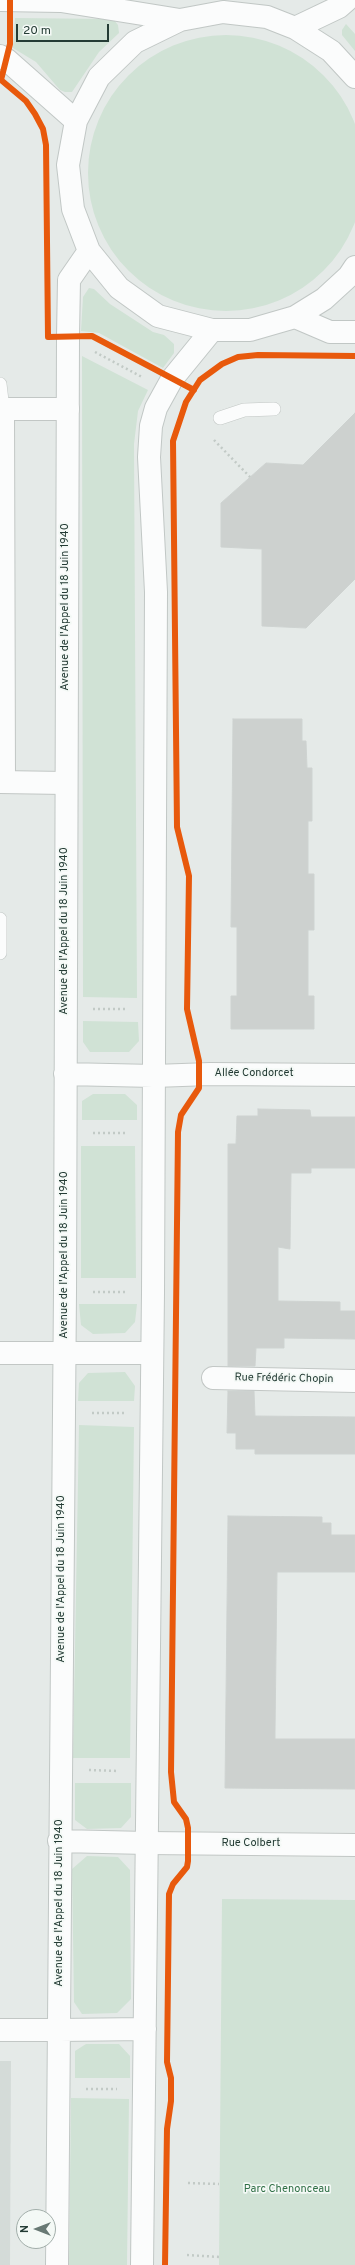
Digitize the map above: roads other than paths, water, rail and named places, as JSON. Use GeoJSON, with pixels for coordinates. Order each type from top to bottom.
{"type":"FeatureCollection","features":[{"type":"Feature","properties":{"kind":"street"},"geometry":{"type":"LineString","coordinates":[[0,0],[61,1],[180,20]]}},
{"type":"Feature","properties":{"kind":"street"},"geometry":{"type":"LineString","coordinates":[[295,28],[338,7],[347,0]]}},
{"type":"Feature","properties":{"kind":"street"},"geometry":{"type":"LineString","coordinates":[[355,76],[331,51],[295,28],[267,17],[223,12],[180,20],[135,42],[99,77],[76,121],[68,165],[73,209],[89,251],[119,288],[158,316],[212,330],[250,330],[294,317],[324,299],[349,276],[355,267]]}},
{"type":"Feature","properties":{"kind":"street"},"geometry":{"type":"LineString","coordinates":[[0,56],[76,121]]}},
{"type":"Feature","properties":{"kind":"street","name":"Avenue de l'Appel du 18 Juin 1940"},"geometry":{"type":"LineString","coordinates":[[57,2265],[59,1841],[64,1353],[65,783],[69,280],[89,251]]}},
{"type":"Feature","properties":{"kind":"street"},"geometry":{"type":"LineString","coordinates":[[294,317],[330,332],[355,332]]}},
{"type":"Feature","properties":{"kind":"street"},"geometry":{"type":"LineString","coordinates":[[142,2265],[152,1353],[156,592],[149,457],[151,426],[156,408],[172,379],[212,330]]}},
{"type":"Feature","properties":{"kind":"street"},"geometry":{"type":"LineString","coordinates":[[65,783],[2,782],[1,409],[68,409]]}},
{"type":"Feature","properties":{"kind":"street","name":"Allée Condorcet"},"geometry":{"type":"LineString","coordinates":[[65,1074],[154,1076],[210,1074],[355,1075]]}},
{"type":"Feature","properties":{"kind":"street"},"geometry":{"type":"LineString","coordinates":[[0,1353],[152,1353]]}},
{"type":"Feature","properties":{"kind":"street","name":"Rue Frédéric Chopin"},"geometry":{"type":"LineString","coordinates":[[213,1378],[355,1381]]}},
{"type":"Feature","properties":{"kind":"street","name":"Rue Colbert"},"geometry":{"type":"LineString","coordinates":[[59,1841],[355,1845]]}},
{"type":"Feature","properties":{"kind":"street"},"geometry":{"type":"LineString","coordinates":[[0,2030],[145,2029]]}},
{"type":"Feature","properties":{"kind":"lane"},"geometry":{"type":"LineString","coordinates":[[0,384],[1,409]]}},
{"type":"Feature","properties":{"kind":"lane"},"geometry":{"type":"LineString","coordinates":[[220,418],[244,410],[274,409]]}},
{"type":"Feature","properties":{"kind":"lane"},"geometry":{"type":"LineString","coordinates":[[0,919],[0,953]]}},
{"type":"Feature","properties":{"kind":"park label","name":"Parc Chenonceau"},"geometry":{"type":"Point","coordinates":[287,2190]}}]}
